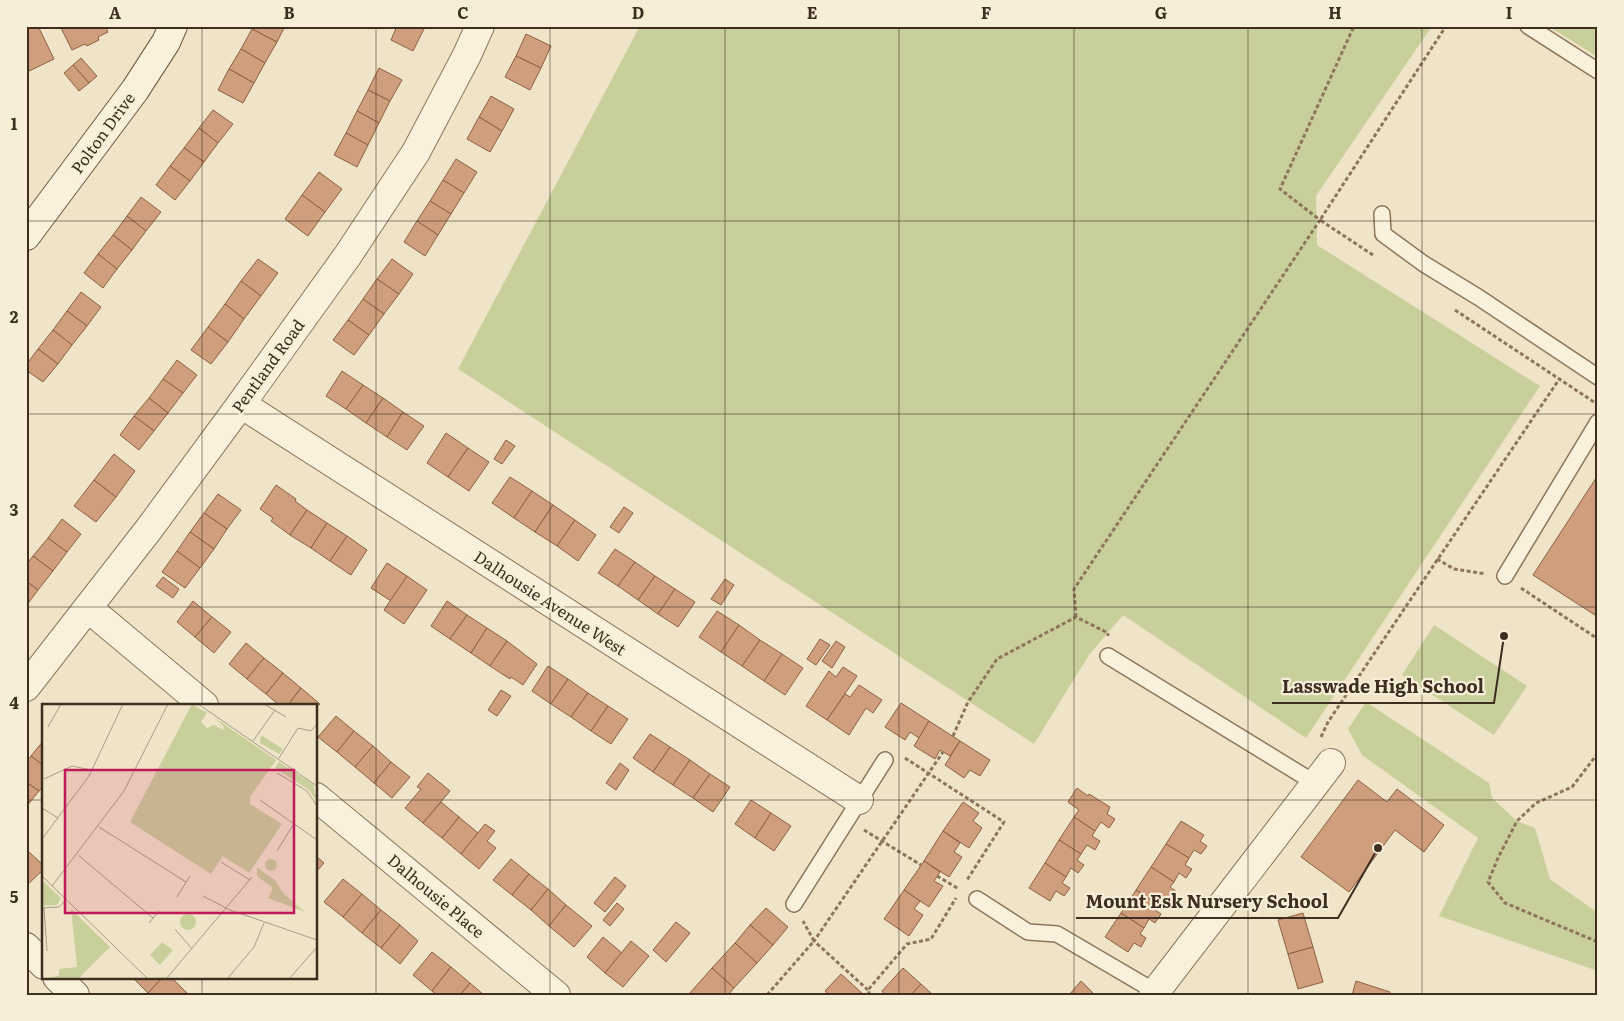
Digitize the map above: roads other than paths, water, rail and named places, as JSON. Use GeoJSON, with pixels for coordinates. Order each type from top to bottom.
{"type":"FeatureCollection","features":[{"type":"Feature","properties":{"kind":"street","name":"Polton Drive"},"geometry":{"type":"LineString","coordinates":[[26,236],[135,90],[174,26]]}},
{"type":"Feature","properties":{"kind":"street","name":"Pentland Road"},"geometry":{"type":"LineString","coordinates":[[26,687],[149,529],[348,255],[416,152],[467,55],[480,26]]}},
{"type":"Feature","properties":{"kind":"street","name":"Dalhousie Avenue West"},"geometry":{"type":"LineString","coordinates":[[241,404],[853,810]]}},
{"type":"Feature","properties":{"kind":"street"},"geometry":{"type":"LineString","coordinates":[[88,608],[203,704]]}},
{"type":"Feature","properties":{"kind":"street"},"geometry":{"type":"LineString","coordinates":[[1157,994],[1322,762]]}},
{"type":"Feature","properties":{"kind":"street","name":"Dalhousie Place"},"geometry":{"type":"LineString","coordinates":[[318,799],[556,995]]}},
{"type":"Feature","properties":{"kind":"street"},"geometry":{"type":"LineString","coordinates":[[26,947],[42,963]]}},
{"type":"Feature","properties":{"kind":"street"},"geometry":{"type":"LineString","coordinates":[[58,978],[75,995]]}},
{"type":"Feature","properties":{"kind":"lane"},"geometry":{"type":"LineString","coordinates":[[1528,26],[1598,71]]}},
{"type":"Feature","properties":{"kind":"lane"},"geometry":{"type":"LineString","coordinates":[[1382,214],[1383,234],[1424,264],[1478,297],[1598,377]]}},
{"type":"Feature","properties":{"kind":"lane"},"geometry":{"type":"LineString","coordinates":[[1504,576],[1598,422]]}},
{"type":"Feature","properties":{"kind":"lane"},"geometry":{"type":"LineString","coordinates":[[1108,656],[1322,762]]}},
{"type":"Feature","properties":{"kind":"lane"},"geometry":{"type":"LineString","coordinates":[[794,904],[885,760]]}},
{"type":"Feature","properties":{"kind":"lane"},"geometry":{"type":"LineString","coordinates":[[977,899],[1028,932],[1056,934],[1157,994]]}},
{"type":"Feature","properties":{"kind":"place","name":"Lasswade High School"},"geometry":{"type":"Point","coordinates":[1504,636]}},
{"type":"Feature","properties":{"kind":"place","name":"Mount Esk Nursery School"},"geometry":{"type":"Point","coordinates":[1378,848]}}]}
